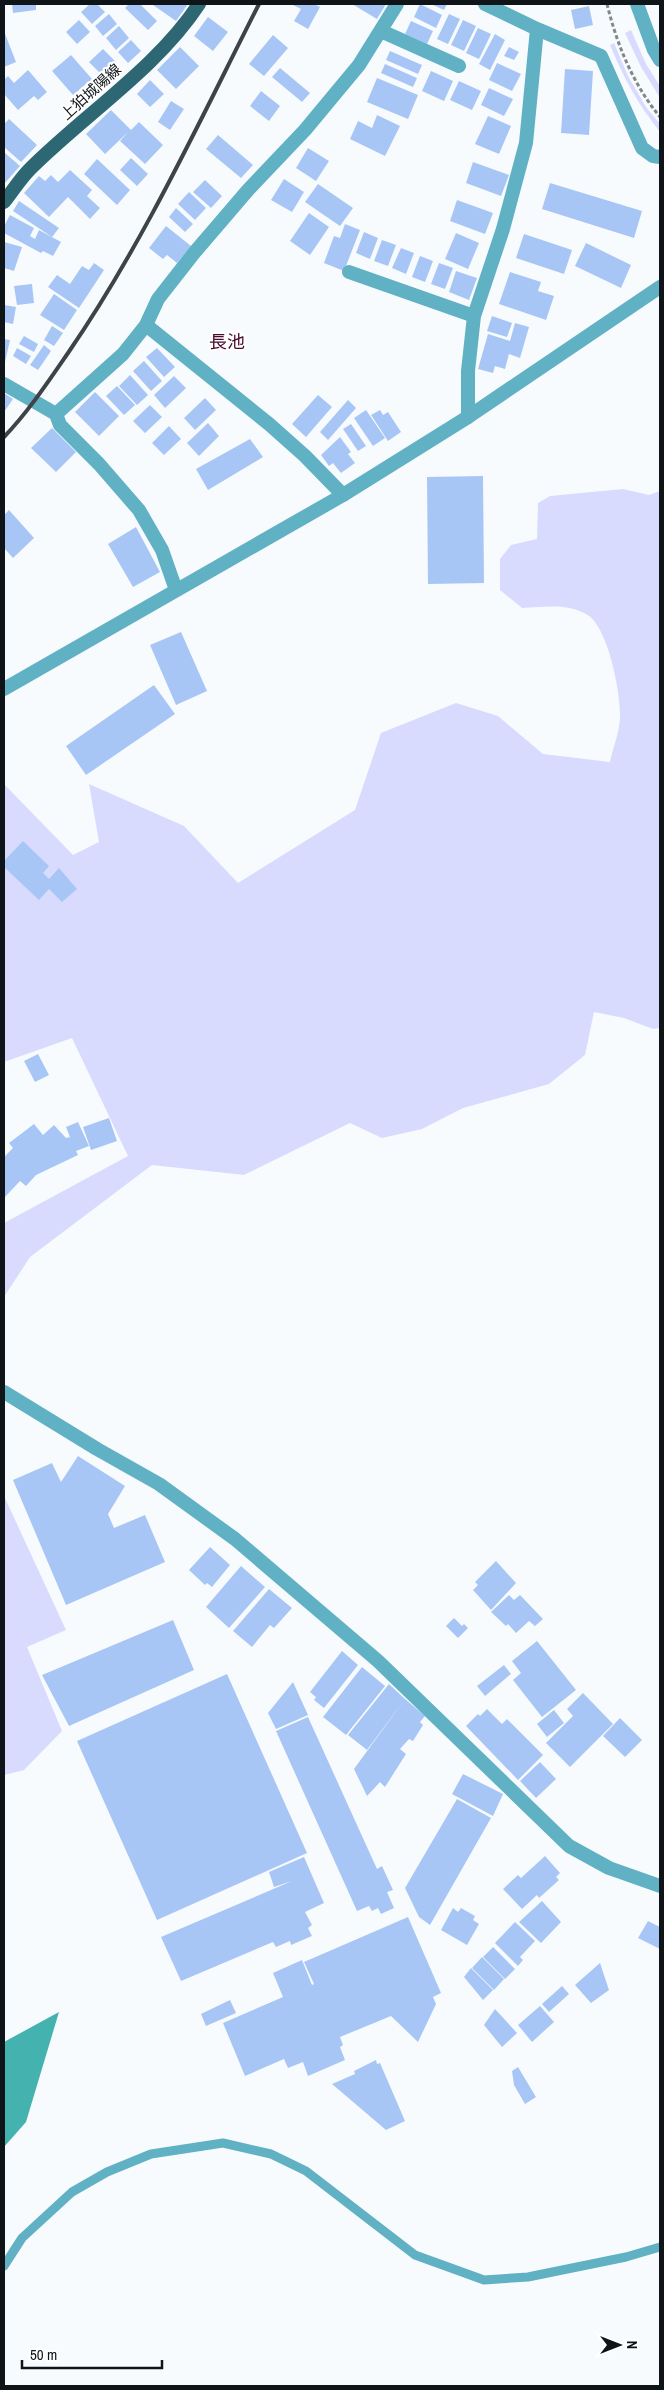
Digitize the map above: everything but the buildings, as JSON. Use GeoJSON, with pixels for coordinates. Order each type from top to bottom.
{"type":"FeatureCollection","features":[{"type":"Feature","properties":{"kind":"main road","name":"上狛城陽線"},"geometry":{"type":"LineString","coordinates":[[4,202],[29,171],[146,64],[187,23],[199,4]]}},
{"type":"Feature","properties":{"kind":"street"},"geometry":{"type":"LineString","coordinates":[[56,414],[123,354],[146,325],[158,299],[194,253],[248,190],[305,130],[359,65],[382,31],[397,4]]}},
{"type":"Feature","properties":{"kind":"street"},"geometry":{"type":"LineString","coordinates":[[485,4],[537,29],[601,56],[642,148],[653,156],[660,157]]}},
{"type":"Feature","properties":{"kind":"street"},"geometry":{"type":"LineString","coordinates":[[637,4],[654,50],[660,60]]}},
{"type":"Feature","properties":{"kind":"street"},"geometry":{"type":"LineString","coordinates":[[468,417],[468,371],[474,316],[503,229],[526,143],[535,68],[537,29]]}},
{"type":"Feature","properties":{"kind":"street"},"geometry":{"type":"LineString","coordinates":[[382,31],[459,66]]}},
{"type":"Feature","properties":{"kind":"street"},"geometry":{"type":"LineString","coordinates":[[349,272],[474,316]]}},
{"type":"Feature","properties":{"kind":"street"},"geometry":{"type":"LineString","coordinates":[[4,689],[342,495],[468,417],[660,287]]}},
{"type":"Feature","properties":{"kind":"street"},"geometry":{"type":"LineString","coordinates":[[146,325],[269,424],[305,456],[342,495]]}},
{"type":"Feature","properties":{"kind":"street"},"geometry":{"type":"LineString","coordinates":[[4,384],[56,414],[60,425],[99,464],[139,510],[162,550],[176,590]]}},
{"type":"Feature","properties":{"kind":"street"},"geometry":{"type":"LineString","coordinates":[[4,1392],[97,1449],[159,1484],[235,1539],[378,1661],[569,1846],[609,1868],[660,1886]]}},
{"type":"Feature","properties":{"kind":"lane"},"geometry":{"type":"LineString","coordinates":[[4,2266],[22,2238],[72,2192],[106,2172],[151,2154],[223,2143],[271,2154],[306,2171],[415,2255],[484,2280],[528,2277],[626,2258],[660,2247]]}},
{"type":"Feature","properties":{"kind":"path"},"geometry":{"type":"LineString","coordinates":[[606,4],[613,32],[632,75],[660,117]]}},
{"type":"Feature","properties":{"kind":"shaded area"},"geometry":{"type":"Polygon","coordinates":[[[631,30],[646,64],[660,86],[660,98],[641,67],[625,33],[631,30]]]}},
{"type":"Feature","properties":{"kind":"shaded area"},"geometry":{"type":"Polygon","coordinates":[[[614,43],[628,76],[646,107],[660,124],[660,132],[626,80],[610,45],[614,43]]]}},
{"type":"Feature","properties":{"kind":"shaded area"},"geometry":{"type":"Polygon","coordinates":[[[623,489],[649,495],[660,491],[660,1028],[653,1029],[624,1018],[594,1012],[585,1055],[549,1084],[463,1108],[422,1129],[382,1138],[350,1123],[244,1175],[152,1165],[30,1257],[4,1297],[4,1223],[128,1156],[72,1038],[4,1062],[4,784],[73,855],[99,842],[89,784],[184,826],[238,883],[355,810],[381,733],[456,703],[498,716],[543,754],[610,762],[619,728],[620,706],[612,661],[601,632],[594,621],[586,614],[571,608],[555,606],[522,608],[500,590],[500,559],[511,545],[537,539],[538,503],[550,496],[623,489]]]}},
{"type":"Feature","properties":{"kind":"shaded area"},"geometry":{"type":"Polygon","coordinates":[[[4,1496],[66,1630],[27,1647],[62,1731],[24,1770],[4,1775],[4,1496]]]}},
{"type":"Feature","properties":{"kind":"water"},"geometry":{"type":"Polygon","coordinates":[[[59,2012],[26,2122],[4,2147],[4,2042],[59,2012]]]}},
{"type":"Feature","properties":{"kind":"railway"},"geometry":{"type":"LineString","coordinates":[[4,437],[30,407],[53,375],[121,269],[192,138],[259,4]]}},
{"type":"Feature","properties":{"kind":"district","name":"長池"},"geometry":{"type":"Point","coordinates":[227,342]}}]}
